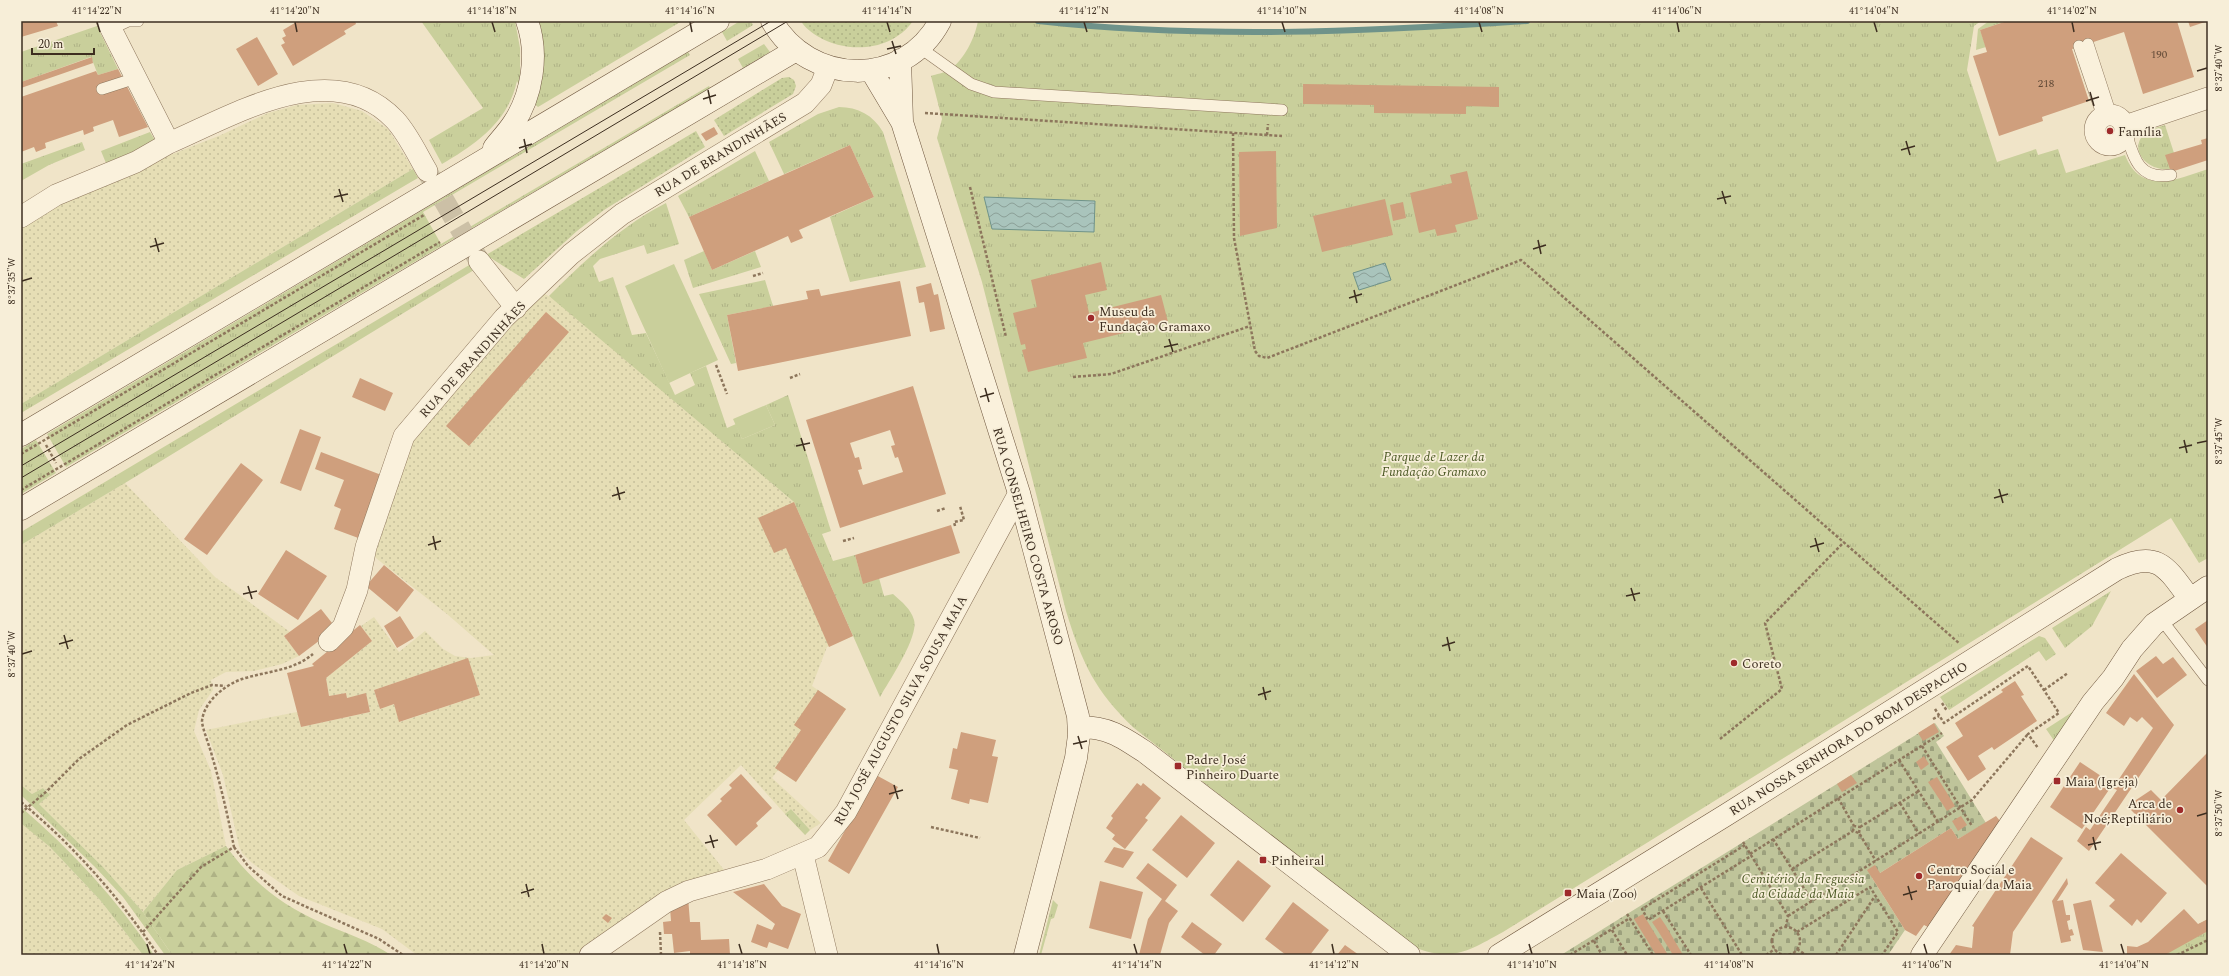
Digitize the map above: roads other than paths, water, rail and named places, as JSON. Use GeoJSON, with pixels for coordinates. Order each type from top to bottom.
{"type":"FeatureCollection","features":[{"type":"Feature","properties":{"kind":"main road"},"geometry":{"type":"LineString","coordinates":[[486,159],[513,125],[523,106],[533,67],[531,31],[527,21]]}},
{"type":"Feature","properties":{"kind":"main road"},"geometry":{"type":"LineString","coordinates":[[31,436],[486,159],[718,21]]}},
{"type":"Feature","properties":{"kind":"main road"},"geometry":{"type":"LineString","coordinates":[[772,21],[786,40],[796,50],[810,60],[828,67],[850,71],[871,70],[900,60],[919,47],[936,29],[940,21]]}},
{"type":"Feature","properties":{"kind":"main road"},"geometry":{"type":"LineString","coordinates":[[21,510],[796,50]]}},
{"type":"Feature","properties":{"kind":"main road","name":"RUA CONSELHEIRO COSTA AROSO"},"geometry":{"type":"LineString","coordinates":[[900,60],[902,122]]}},
{"type":"Feature","properties":{"kind":"main road","name":"RUA CONSELHEIRO COSTA AROSO"},"geometry":{"type":"LineString","coordinates":[[871,70],[902,122],[1019,493],[1071,683],[1079,727],[1076,758],[1025,955]]}},
{"type":"Feature","properties":{"kind":"main road","name":"RUA NOSSA SENHORA DO BOM DESPACHO"},"geometry":{"type":"LineString","coordinates":[[1499,955],[1726,815],[2116,569],[2134,561],[2152,560],[2159,563],[2170,573],[2190,599]]}},
{"type":"Feature","properties":{"kind":"main road"},"geometry":{"type":"LineString","coordinates":[[1922,955],[2093,702],[2113,678],[2143,636],[2160,619],[2208,587]]}},
{"type":"Feature","properties":{"kind":"main road"},"geometry":{"type":"LineString","coordinates":[[1079,727],[1093,727],[1113,732],[1145,752],[1409,955]]}},
{"type":"Feature","properties":{"kind":"street"},"geometry":{"type":"LineString","coordinates":[[109,25],[169,143]]}},
{"type":"Feature","properties":{"kind":"street","name":"RUA DE BRANDINHÃES"},"geometry":{"type":"LineString","coordinates":[[329,640],[344,627],[357,590],[366,547],[404,436],[504,318],[581,245],[622,214],[805,103],[821,84],[828,67]]}},
{"type":"Feature","properties":{"kind":"street"},"geometry":{"type":"LineString","coordinates":[[21,217],[56,195],[136,162],[169,143],[279,96],[308,91],[331,91],[368,100],[385,111],[401,127],[427,171]]}},
{"type":"Feature","properties":{"kind":"street"},"geometry":{"type":"LineString","coordinates":[[2116,122],[2208,98]]}},
{"type":"Feature","properties":{"kind":"street"},"geometry":{"type":"LineString","coordinates":[[479,261],[516,308]]}},
{"type":"Feature","properties":{"kind":"street","name":"RUA JOSÉ AUGUSTO SILVA SOUSA MAIA"},"geometry":{"type":"LineString","coordinates":[[590,955],[666,902],[689,891],[767,869],[803,855],[818,847],[846,812],[1019,493]]}},
{"type":"Feature","properties":{"kind":"street"},"geometry":{"type":"LineString","coordinates":[[803,855],[827,955]]}},
{"type":"Feature","properties":{"kind":"lane"},"geometry":{"type":"LineString","coordinates":[[109,25],[128,21],[138,21]]}},
{"type":"Feature","properties":{"kind":"lane"},"geometry":{"type":"LineString","coordinates":[[2083,45],[2116,122],[2140,167],[2155,175],[2171,175]]}},
{"type":"Feature","properties":{"kind":"lane"},"geometry":{"type":"LineString","coordinates":[[919,47],[971,84],[994,92],[1282,110]]}},
{"type":"Feature","properties":{"kind":"lane"},"geometry":{"type":"LineString","coordinates":[[102,89],[136,78]]}},
{"type":"Feature","properties":{"kind":"lane"},"geometry":{"type":"LineString","coordinates":[[2160,619],[2208,680]]}},
{"type":"Feature","properties":{"kind":"water"},"geometry":{"type":"Polygon","coordinates":[[[984,197],[1095,201],[1094,232],[992,229],[984,197]]]}},
{"type":"Feature","properties":{"kind":"water"},"geometry":{"type":"Polygon","coordinates":[[[1385,263],[1391,280],[1359,290],[1353,273],[1385,263]]]}},
{"type":"Feature","properties":{"kind":"waterway"},"geometry":{"type":"LineString","coordinates":[[1038,21],[1099,27],[1221,32],[1344,31],[1527,21]]}},
{"type":"Feature","properties":{"kind":"tunnel"},"geometry":{"type":"LineString","coordinates":[[428,173],[478,259]]}},
{"type":"Feature","properties":{"kind":"tram line"},"geometry":{"type":"LineString","coordinates":[[21,466],[771,21]]}},
{"type":"Feature","properties":{"kind":"tram line"},"geometry":{"type":"LineString","coordinates":[[21,478],[788,21]]}},
{"type":"Feature","properties":{"kind":"place","name":"Família"},"geometry":{"type":"Point","coordinates":[2110,131]}},
{"type":"Feature","properties":{"kind":"place","name":"Museu da Fundação Gramaxo"},"geometry":{"type":"Point","coordinates":[1091,318]}},
{"type":"Feature","properties":{"kind":"place","name":"Coreto"},"geometry":{"type":"Point","coordinates":[1734,663]}},
{"type":"Feature","properties":{"kind":"place","name":"Padre José Pinheiro Duarte"},"geometry":{"type":"Point","coordinates":[1178,766]}},
{"type":"Feature","properties":{"kind":"place","name":"Maia (Igreja)"},"geometry":{"type":"Point","coordinates":[2057,781]}},
{"type":"Feature","properties":{"kind":"place","name":"Arca de Noé;Reptiliário"},"geometry":{"type":"Point","coordinates":[2180,810]}},
{"type":"Feature","properties":{"kind":"place","name":"Pinheiral"},"geometry":{"type":"Point","coordinates":[1263,860]}},
{"type":"Feature","properties":{"kind":"place","name":"Centro Social e Paroquial da Maia"},"geometry":{"type":"Point","coordinates":[1919,876]}},
{"type":"Feature","properties":{"kind":"place","name":"Maia (Zoo)"},"geometry":{"type":"Point","coordinates":[1568,893]}},
{"type":"Feature","properties":{"kind":"park label","name":"Parque de Lazer da Fundação Gramaxo"},"geometry":{"type":"Point","coordinates":[1434,464]}},
{"type":"Feature","properties":{"kind":"park label","name":"Cemitério da Freguesia da Cidade da Maia"},"geometry":{"type":"Point","coordinates":[1803,886]}}]}
